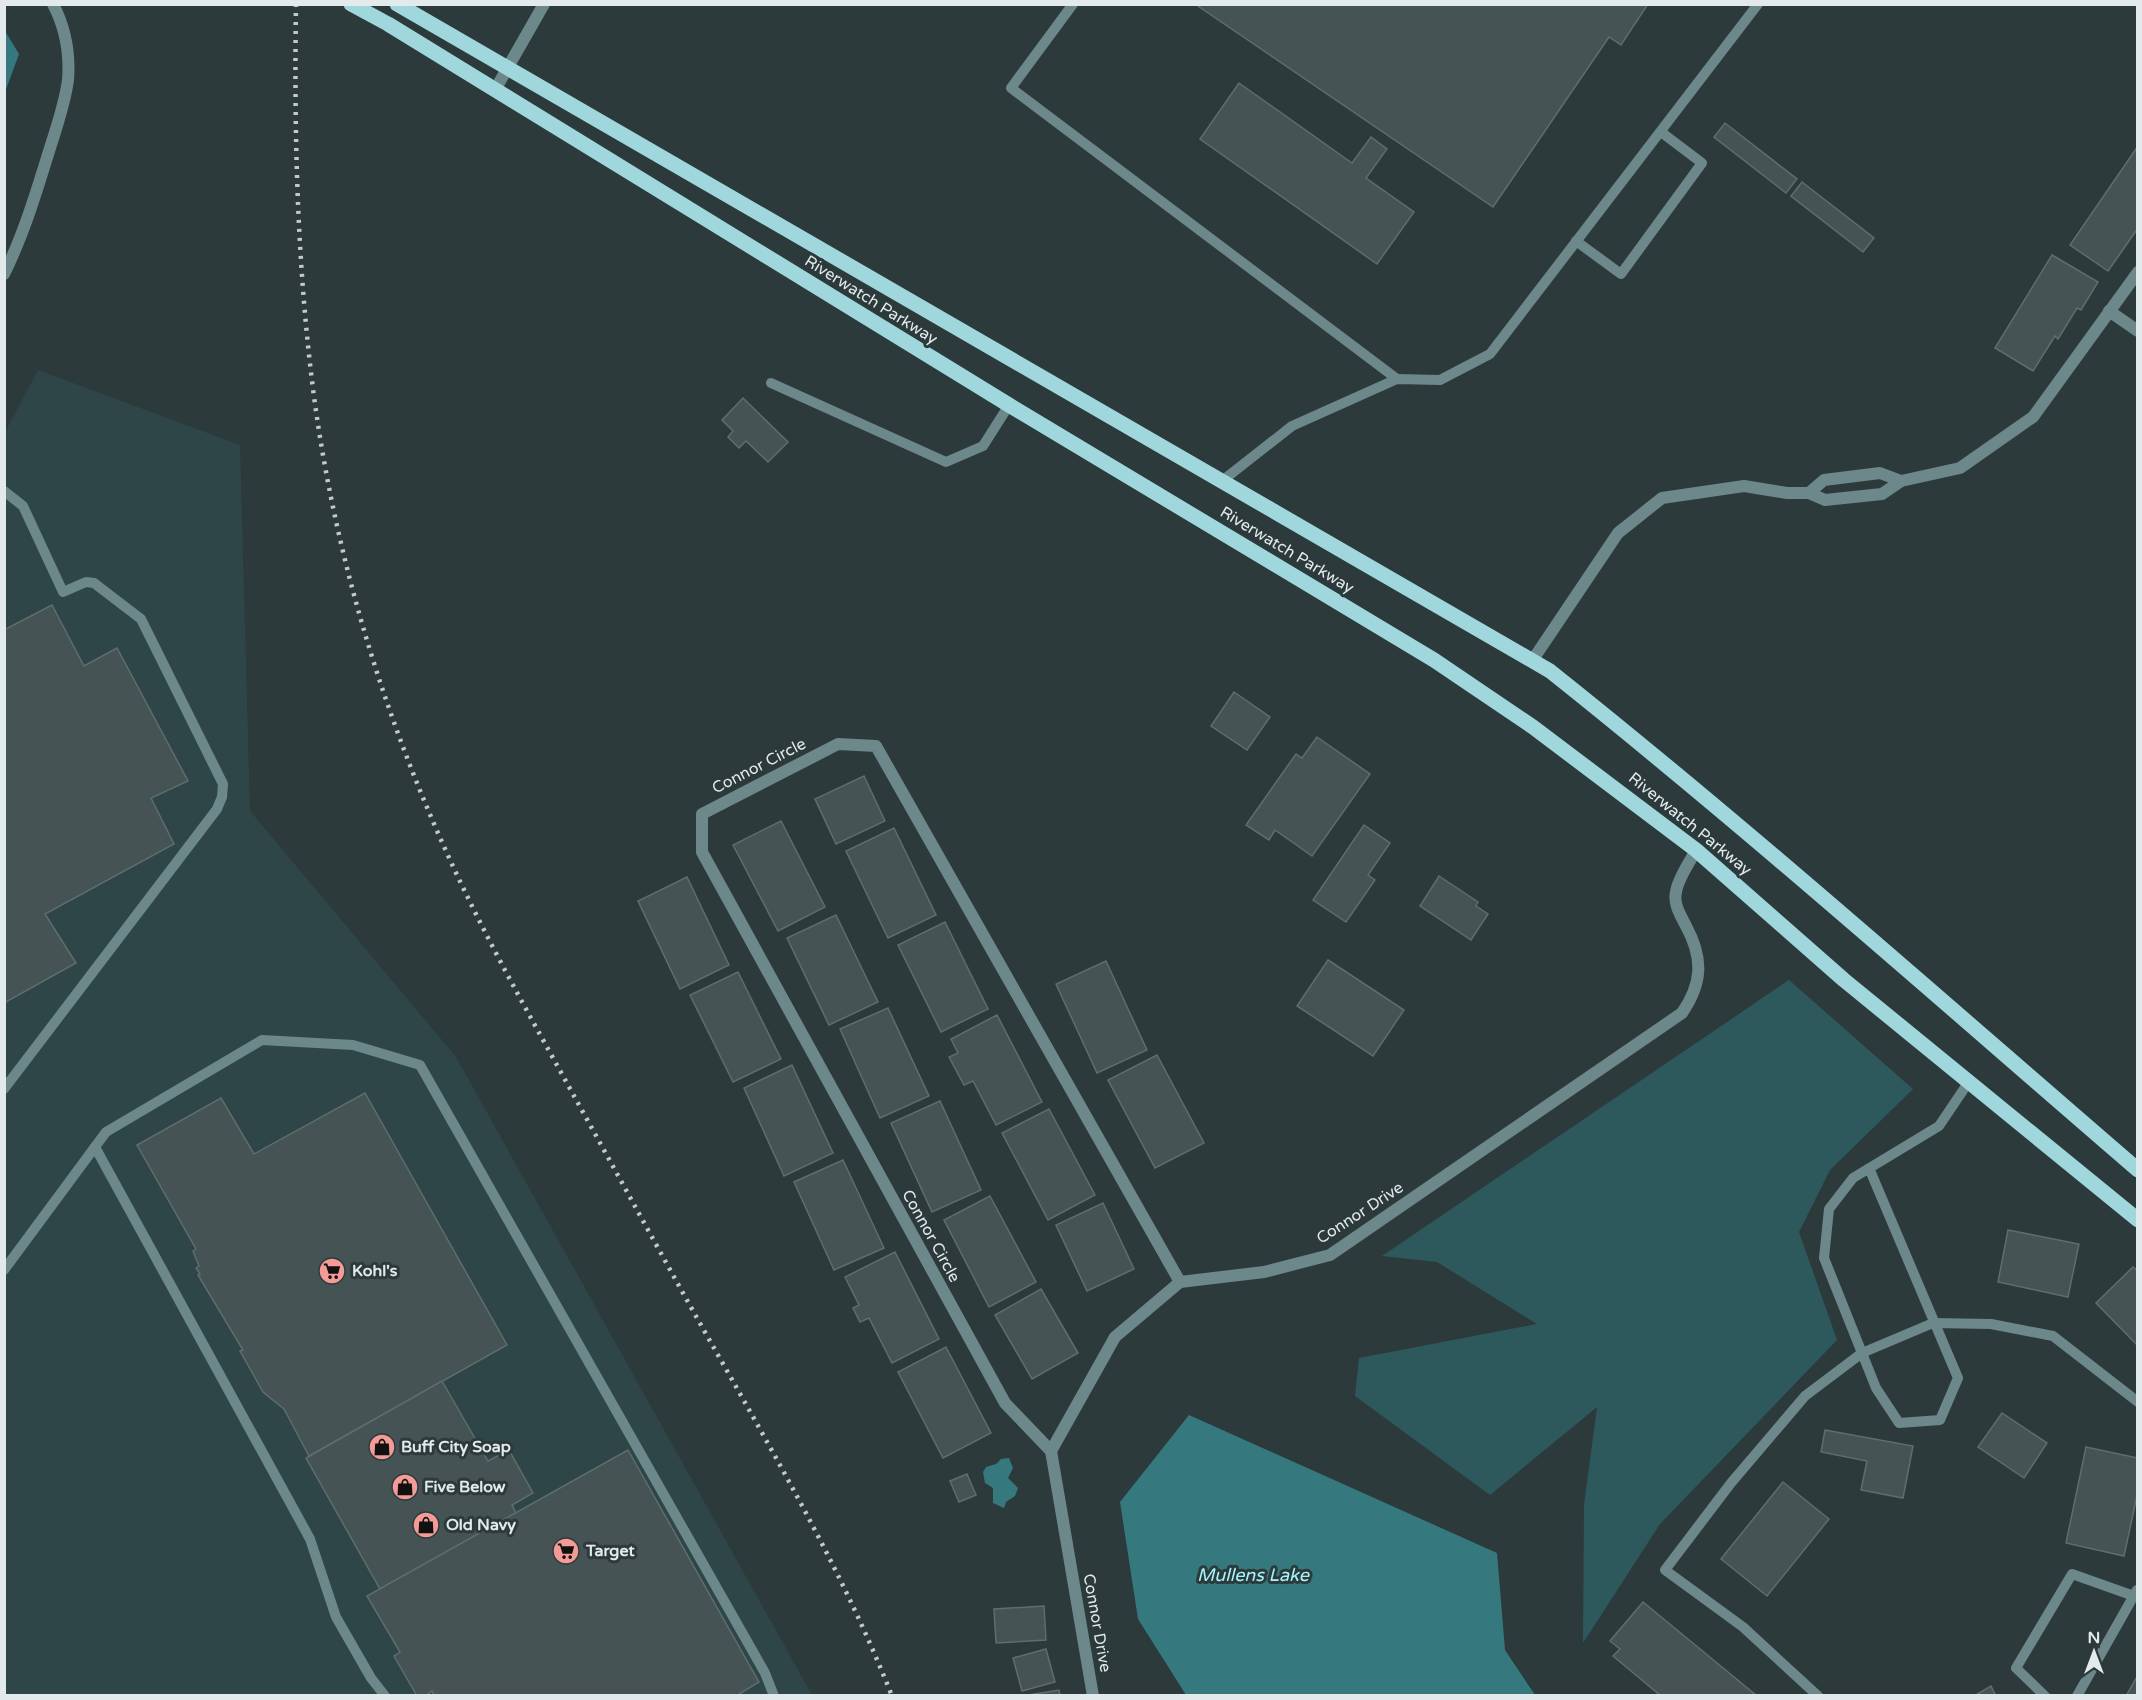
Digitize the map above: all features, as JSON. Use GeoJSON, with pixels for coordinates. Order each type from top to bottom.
{"type":"FeatureCollection","features":[{"type":"Feature","properties":{"kind":"main road","name":"Riverwatch Parkway"},"geometry":{"type":"LineString","coordinates":[[351,4],[388,24],[1009,405],[1434,660],[1591,768],[1696,850],[1844,980],[1970,1080],[2138,1220]]}},
{"type":"Feature","properties":{"kind":"main road","name":"Riverwatch Parkway"},"geometry":{"type":"LineString","coordinates":[[397,4],[1550,672],[1682,777],[2138,1170]]}},
{"type":"Feature","properties":{"kind":"street"},"geometry":{"type":"LineString","coordinates":[[6,270],[35,198],[61,112],[68,80],[67,47],[61,20],[53,4]]}},
{"type":"Feature","properties":{"kind":"street"},"geometry":{"type":"LineString","coordinates":[[495,90],[544,4]]}},
{"type":"Feature","properties":{"kind":"street"},"geometry":{"type":"LineString","coordinates":[[1532,661],[1618,533],[1662,498],[1744,486],[1787,494],[1809,494],[1825,500],[1882,494],[1900,481],[1960,468],[2033,417],[2138,273]]}},
{"type":"Feature","properties":{"kind":"street"},"geometry":{"type":"LineString","coordinates":[[2109,311],[2138,331]]}},
{"type":"Feature","properties":{"kind":"street"},"geometry":{"type":"LineString","coordinates":[[1809,494],[1824,480],[1880,473],[1900,481]]}},
{"type":"Feature","properties":{"kind":"street","name":"Connor Circle"},"geometry":{"type":"LineString","coordinates":[[1051,1451],[1005,1403],[725,894],[702,852],[702,814],[838,744],[876,746],[1180,1282]]}},
{"type":"Feature","properties":{"kind":"street","name":"Connor Drive"},"geometry":{"type":"LineString","coordinates":[[1180,1282],[1264,1272],[1330,1255],[1682,1013],[1694,995],[1699,974],[1696,952],[1678,911],[1675,892],[1696,850]]}},
{"type":"Feature","properties":{"kind":"street"},"geometry":{"type":"LineString","coordinates":[[1051,1451],[1115,1337],[1180,1282]]}},
{"type":"Feature","properties":{"kind":"street","name":"Connor Drive"},"geometry":{"type":"LineString","coordinates":[[1051,1451],[1092,1695]]}},
{"type":"Feature","properties":{"kind":"lane"},"geometry":{"type":"LineString","coordinates":[[1073,4],[1011,88],[1397,379]]}},
{"type":"Feature","properties":{"kind":"lane"},"geometry":{"type":"LineString","coordinates":[[1222,481],[1292,426],[1397,379],[1440,380],[1490,354],[1758,4]]}},
{"type":"Feature","properties":{"kind":"lane"},"geometry":{"type":"LineString","coordinates":[[1576,241],[1621,274],[1702,163],[1661,132]]}},
{"type":"Feature","properties":{"kind":"lane"},"geometry":{"type":"LineString","coordinates":[[771,383],[946,462],[983,446],[1009,405]]}},
{"type":"Feature","properties":{"kind":"lane"},"geometry":{"type":"LineString","coordinates":[[4,491],[23,506],[63,592],[86,582],[94,584],[141,619],[223,784],[222,797],[217,809],[5,1087]]}},
{"type":"Feature","properties":{"kind":"lane"},"geometry":{"type":"LineString","coordinates":[[4,1270],[106,1132],[262,1040],[353,1045],[420,1065],[765,1673],[774,1695]]}},
{"type":"Feature","properties":{"kind":"lane"},"geometry":{"type":"LineString","coordinates":[[1869,1168],[1958,1378],[1940,1420],[1899,1423],[1876,1388],[1824,1258],[1829,1209],[1853,1178],[1869,1168],[1939,1126],[1970,1080]]}},
{"type":"Feature","properties":{"kind":"lane"},"geometry":{"type":"LineString","coordinates":[[94,1147],[310,1539],[336,1617],[371,1678],[385,1695]]}},
{"type":"Feature","properties":{"kind":"lane"},"geometry":{"type":"LineString","coordinates":[[1818,1695],[1743,1627],[1665,1570],[1731,1483],[1805,1396],[1862,1353],[1933,1323],[1991,1324],[2053,1336],[2138,1402]]}},
{"type":"Feature","properties":{"kind":"lane"},"geometry":{"type":"LineString","coordinates":[[2045,1695],[2016,1668],[2072,1574],[2136,1592],[2077,1695]]}},
{"type":"Feature","properties":{"kind":"shaded area"},"geometry":{"type":"Polygon","coordinates":[[[38,370],[240,445],[250,811],[456,1057],[812,1695],[5,1695],[4,434],[38,370]]]}},
{"type":"Feature","properties":{"kind":"shaded area"},"geometry":{"type":"Polygon","coordinates":[[[1789,980],[1913,1089],[1830,1170],[1799,1232],[1837,1340],[1660,1524],[1583,1643],[1584,1505],[1597,1407],[1490,1495],[1355,1396],[1359,1358],[1537,1324],[1437,1262],[1382,1256],[1789,980]]]}},
{"type":"Feature","properties":{"kind":"water"},"geometry":{"type":"Polygon","coordinates":[[[5,31],[19,54],[5,92],[5,31]]]}},
{"type":"Feature","properties":{"kind":"water","name":"Mullens Lake"},"geometry":{"type":"Polygon","coordinates":[[[1189,1415],[1497,1553],[1505,1650],[1535,1695],[1186,1695],[1138,1619],[1120,1502],[1189,1415]]]}},
{"type":"Feature","properties":{"kind":"water"},"geometry":{"type":"Polygon","coordinates":[[[1009,1458],[1013,1468],[1008,1478],[1018,1488],[1015,1496],[1006,1502],[1004,1508],[993,1503],[993,1488],[985,1483],[983,1472],[986,1467],[996,1464],[1001,1459],[1009,1458]]]}},
{"type":"Feature","properties":{"kind":"building"},"geometry":{"type":"Polygon","coordinates":[[[1195,4],[1648,4],[1621,45],[1609,37],[1493,207],[1195,4]]]}},
{"type":"Feature","properties":{"kind":"building"},"geometry":{"type":"Polygon","coordinates":[[[1239,83],[1352,163],[1371,137],[1387,149],[1366,178],[1414,212],[1377,264],[1200,139],[1239,83]]]}},
{"type":"Feature","properties":{"kind":"building"},"geometry":{"type":"Polygon","coordinates":[[[1725,123],[1797,179],[1786,193],[1714,137],[1725,123]]]}},
{"type":"Feature","properties":{"kind":"building"},"geometry":{"type":"Polygon","coordinates":[[[2138,146],[2138,228],[2108,271],[2070,245],[2138,146]]]}},
{"type":"Feature","properties":{"kind":"building"},"geometry":{"type":"Polygon","coordinates":[[[1802,182],[1874,238],[1863,252],[1791,196],[1802,182]]]}},
{"type":"Feature","properties":{"kind":"building"},"geometry":{"type":"Polygon","coordinates":[[[2052,255],[2098,282],[2081,310],[2077,308],[2058,339],[2055,336],[2033,371],[1995,348],[2052,255]]]}},
{"type":"Feature","properties":{"kind":"building"},"geometry":{"type":"Polygon","coordinates":[[[743,398],[788,442],[768,462],[746,441],[739,448],[728,437],[733,431],[722,420],[743,398]]]}},
{"type":"Feature","properties":{"kind":"building"},"geometry":{"type":"Polygon","coordinates":[[[52,605],[84,666],[117,648],[188,781],[151,798],[174,844],[45,914],[76,963],[4,1003],[4,630],[52,605]]]}},
{"type":"Feature","properties":{"kind":"building"},"geometry":{"type":"Polygon","coordinates":[[[1234,692],[1270,717],[1247,750],[1211,726],[1234,692]]]}},
{"type":"Feature","properties":{"kind":"building"},"geometry":{"type":"Polygon","coordinates":[[[1317,737],[1370,774],[1312,856],[1275,830],[1269,840],[1246,825],[1296,754],[1302,758],[1317,737]]]}},
{"type":"Feature","properties":{"kind":"building"},"geometry":{"type":"Polygon","coordinates":[[[864,776],[885,821],[836,844],[815,799],[864,776]]]}},
{"type":"Feature","properties":{"kind":"building"},"geometry":{"type":"Polygon","coordinates":[[[781,821],[825,907],[778,931],[733,845],[781,821]]]}},
{"type":"Feature","properties":{"kind":"building"},"geometry":{"type":"Polygon","coordinates":[[[1364,825],[1390,843],[1368,875],[1375,880],[1346,922],[1313,900],[1364,825]]]}},
{"type":"Feature","properties":{"kind":"building"},"geometry":{"type":"Polygon","coordinates":[[[894,828],[936,915],[888,938],[846,851],[894,828]]]}},
{"type":"Feature","properties":{"kind":"building"},"geometry":{"type":"Polygon","coordinates":[[[1439,876],[1478,902],[1476,906],[1488,914],[1471,940],[1420,906],[1439,876]]]}},
{"type":"Feature","properties":{"kind":"building"},"geometry":{"type":"Polygon","coordinates":[[[687,877],[729,965],[680,989],[638,901],[687,877]]]}},
{"type":"Feature","properties":{"kind":"building"},"geometry":{"type":"Polygon","coordinates":[[[836,915],[878,1002],[829,1025],[787,938],[836,915]]]}},
{"type":"Feature","properties":{"kind":"building"},"geometry":{"type":"Polygon","coordinates":[[[945,922],[988,1009],[941,1032],[898,945],[945,922]]]}},
{"type":"Feature","properties":{"kind":"building"},"geometry":{"type":"Polygon","coordinates":[[[1328,960],[1404,1010],[1373,1056],[1297,1006],[1328,960]]]}},
{"type":"Feature","properties":{"kind":"building"},"geometry":{"type":"Polygon","coordinates":[[[1106,961],[1147,1050],[1097,1073],[1056,984],[1106,961]]]}},
{"type":"Feature","properties":{"kind":"building"},"geometry":{"type":"Polygon","coordinates":[[[738,972],[781,1059],[733,1082],[690,995],[738,972]]]}},
{"type":"Feature","properties":{"kind":"building"},"geometry":{"type":"Polygon","coordinates":[[[888,1008],[929,1096],[880,1118],[840,1029],[888,1008]]]}},
{"type":"Feature","properties":{"kind":"building"},"geometry":{"type":"Polygon","coordinates":[[[997,1015],[1042,1102],[996,1125],[973,1081],[964,1085],[949,1057],[958,1053],[951,1039],[997,1015]]]}},
{"type":"Feature","properties":{"kind":"building"},"geometry":{"type":"Polygon","coordinates":[[[1157,1055],[1204,1143],[1155,1168],[1108,1080],[1157,1055]]]}},
{"type":"Feature","properties":{"kind":"building"},"geometry":{"type":"Polygon","coordinates":[[[792,1065],[833,1153],[784,1176],[744,1088],[792,1065]]]}},
{"type":"Feature","properties":{"kind":"building","name":"Kohl's"},"geometry":{"type":"Polygon","coordinates":[[[365,1093],[507,1345],[309,1456],[284,1409],[263,1392],[240,1351],[243,1350],[198,1275],[200,1274],[196,1268],[199,1266],[193,1251],[196,1249],[137,1145],[221,1098],[254,1154],[365,1093]]]}},
{"type":"Feature","properties":{"kind":"building"},"geometry":{"type":"Polygon","coordinates":[[[940,1101],[981,1190],[932,1212],[891,1123],[940,1101]]]}},
{"type":"Feature","properties":{"kind":"building"},"geometry":{"type":"Polygon","coordinates":[[[1049,1109],[1095,1195],[1048,1220],[1002,1133],[1049,1109]]]}},
{"type":"Feature","properties":{"kind":"building"},"geometry":{"type":"Polygon","coordinates":[[[843,1160],[884,1248],[834,1270],[794,1182],[843,1160]]]}},
{"type":"Feature","properties":{"kind":"building"},"geometry":{"type":"Polygon","coordinates":[[[990,1196],[1036,1282],[989,1307],[944,1220],[990,1196]]]}},
{"type":"Feature","properties":{"kind":"building"},"geometry":{"type":"Polygon","coordinates":[[[1103,1203],[1134,1269],[1087,1291],[1056,1225],[1103,1203]]]}},
{"type":"Feature","properties":{"kind":"building"},"geometry":{"type":"Polygon","coordinates":[[[2008,1230],[2079,1244],[2068,1297],[1998,1282],[2008,1230]]]}},
{"type":"Feature","properties":{"kind":"building"},"geometry":{"type":"Polygon","coordinates":[[[895,1252],[939,1339],[892,1363],[869,1318],[860,1322],[853,1308],[859,1305],[845,1277],[895,1252]]]}},
{"type":"Feature","properties":{"kind":"building"},"geometry":{"type":"Polygon","coordinates":[[[2133,1267],[2138,1271],[2138,1346],[2096,1303],[2133,1267]]]}},
{"type":"Feature","properties":{"kind":"building"},"geometry":{"type":"Polygon","coordinates":[[[1041,1289],[1078,1353],[1032,1379],[995,1315],[1041,1289]]]}},
{"type":"Feature","properties":{"kind":"building"},"geometry":{"type":"Polygon","coordinates":[[[946,1347],[991,1433],[943,1458],[898,1372],[946,1347]]]}},
{"type":"Feature","properties":{"kind":"building"},"geometry":{"type":"Polygon","coordinates":[[[442,1381],[488,1461],[509,1450],[533,1493],[512,1505],[516,1513],[380,1589],[306,1458],[442,1381]]]}},
{"type":"Feature","properties":{"kind":"building"},"geometry":{"type":"Polygon","coordinates":[[[2002,1413],[2047,1443],[2024,1478],[1978,1447],[2002,1413]]]}},
{"type":"Feature","properties":{"kind":"building"},"geometry":{"type":"Polygon","coordinates":[[[1825,1430],[1913,1446],[1903,1498],[1861,1490],[1867,1461],[1821,1452],[1825,1430]]]}},
{"type":"Feature","properties":{"kind":"building"},"geometry":{"type":"Polygon","coordinates":[[[2086,1447],[2138,1458],[2138,1491],[2124,1556],[2066,1543],[2086,1447]]]}},
{"type":"Feature","properties":{"kind":"building","name":"Target"},"geometry":{"type":"Polygon","coordinates":[[[628,1450],[759,1682],[736,1696],[435,1696],[432,1691],[425,1696],[417,1696],[394,1656],[400,1652],[367,1596],[628,1450]]]}},
{"type":"Feature","properties":{"kind":"building"},"geometry":{"type":"Polygon","coordinates":[[[967,1474],[976,1495],[959,1502],[950,1481],[967,1474]]]}},
{"type":"Feature","properties":{"kind":"building"},"geometry":{"type":"Polygon","coordinates":[[[1783,1482],[1829,1519],[1767,1596],[1721,1559],[1783,1482]]]}},
{"type":"Feature","properties":{"kind":"building"},"geometry":{"type":"Polygon","coordinates":[[[1643,1602],[1757,1696],[1661,1696],[1613,1656],[1620,1649],[1610,1641],[1643,1602]]]}},
{"type":"Feature","properties":{"kind":"building"},"geometry":{"type":"Polygon","coordinates":[[[1044,1606],[1046,1640],[996,1643],[994,1609],[1044,1606]]]}},
{"type":"Feature","properties":{"kind":"building"},"geometry":{"type":"Polygon","coordinates":[[[1046,1649],[1055,1682],[1022,1691],[1013,1658],[1046,1649]]]}},
{"type":"Feature","properties":{"kind":"building"},"geometry":{"type":"Polygon","coordinates":[[[2138,1675],[2138,1696],[2126,1696],[2138,1675]]]}},
{"type":"Feature","properties":{"kind":"building"},"geometry":{"type":"Polygon","coordinates":[[[1991,1686],[1996,1696],[1974,1696],[1991,1686]]]}},
{"type":"Feature","properties":{"kind":"building"},"geometry":{"type":"Polygon","coordinates":[[[1059,1690],[1060,1696],[1029,1696],[1029,1695],[1059,1690]]]}},
{"type":"Feature","properties":{"kind":"railway"},"geometry":{"type":"LineString","coordinates":[[296,4],[300,245],[313,389],[322,450],[348,571],[364,630],[403,748],[451,862],[481,924],[529,1015],[815,1530],[856,1612],[892,1696]]}},
{"type":"Feature","properties":{"kind":"place","name":"Kohl's"},"geometry":{"type":"Point","coordinates":[332,1271]}},
{"type":"Feature","properties":{"kind":"place","name":"Buff City Soap"},"geometry":{"type":"Point","coordinates":[382,1447]}},
{"type":"Feature","properties":{"kind":"place","name":"Five Below"},"geometry":{"type":"Point","coordinates":[405,1487]}},
{"type":"Feature","properties":{"kind":"place","name":"Old Navy"},"geometry":{"type":"Point","coordinates":[426,1525]}},
{"type":"Feature","properties":{"kind":"place","name":"Target"},"geometry":{"type":"Point","coordinates":[566,1551]}}]}
